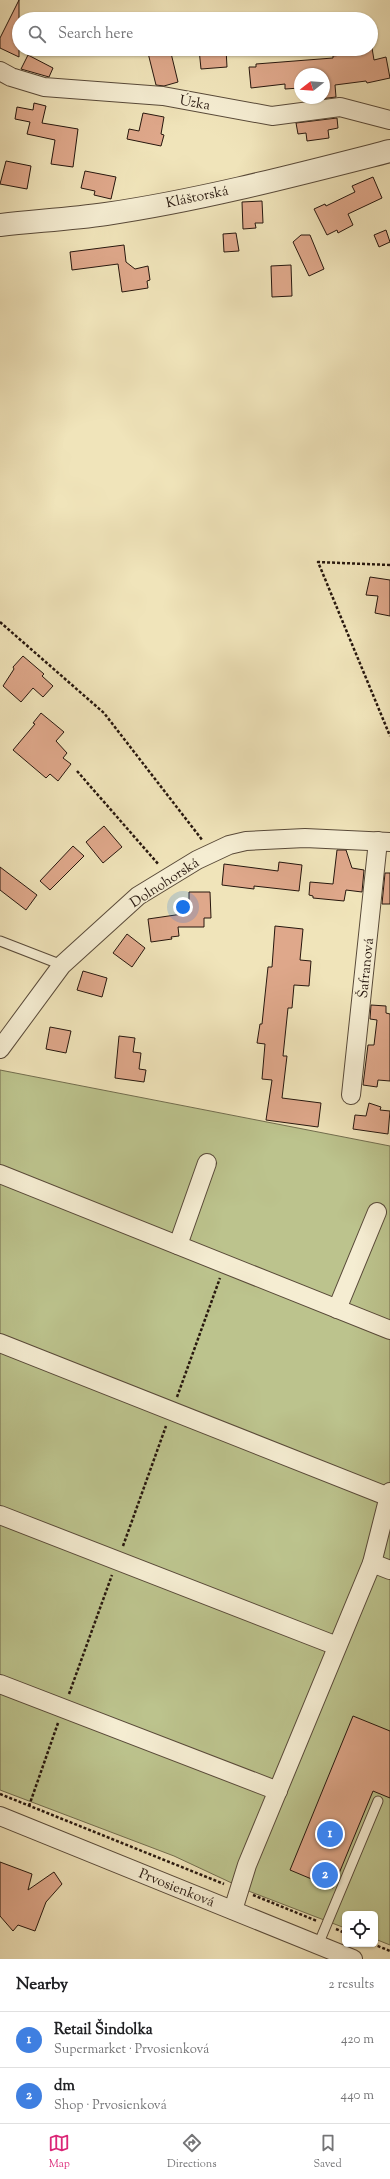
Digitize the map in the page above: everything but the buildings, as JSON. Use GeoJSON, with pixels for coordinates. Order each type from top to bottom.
{"type":"FeatureCollection","features":[{"type":"Feature","properties":{"kind":"street","name":"Úzka"},"geometry":{"type":"LineString","coordinates":[[0,71],[11,78],[44,87],[163,96],[272,116],[340,107],[390,120]]}},
{"type":"Feature","properties":{"kind":"street","name":"Kláštorská"},"geometry":{"type":"LineString","coordinates":[[0,225],[106,214],[163,204],[250,185],[390,151]]}},
{"type":"Feature","properties":{"kind":"street","name":"Dolnohorská"},"geometry":{"type":"LineString","coordinates":[[0,1049],[62,965],[138,896],[207,856],[229,845],[246,841],[305,838],[384,842]]}},
{"type":"Feature","properties":{"kind":"street","name":"Šafranová"},"geometry":{"type":"LineString","coordinates":[[351,1095],[384,842]]}},
{"type":"Feature","properties":{"kind":"street"},"geometry":{"type":"LineString","coordinates":[[178,1245],[207,1163]]}},
{"type":"Feature","properties":{"kind":"street"},"geometry":{"type":"LineString","coordinates":[[0,1174],[390,1330]]}},
{"type":"Feature","properties":{"kind":"street"},"geometry":{"type":"LineString","coordinates":[[337,1309],[377,1212]]}},
{"type":"Feature","properties":{"kind":"street"},"geometry":{"type":"LineString","coordinates":[[0,1343],[389,1494],[372,1563],[278,1791],[239,1890],[233,1910]]}},
{"type":"Feature","properties":{"kind":"street"},"geometry":{"type":"LineString","coordinates":[[0,1515],[337,1646]]}},
{"type":"Feature","properties":{"kind":"street"},"geometry":{"type":"LineString","coordinates":[[372,1563],[390,1570]]}},
{"type":"Feature","properties":{"kind":"street"},"geometry":{"type":"LineString","coordinates":[[0,1684],[278,1791]]}},
{"type":"Feature","properties":{"kind":"street","name":"Prvosienková"},"geometry":{"type":"LineString","coordinates":[[0,1816],[353,1959]]}},
{"type":"Feature","properties":{"kind":"lane"},"geometry":{"type":"LineString","coordinates":[[0,941],[62,965]]}},
{"type":"Feature","properties":{"kind":"lane"},"geometry":{"type":"LineString","coordinates":[[318,1945],[378,1801]]}},
{"type":"Feature","properties":{"kind":"path"},"geometry":{"type":"LineString","coordinates":[[390,565],[318,562],[390,736]]}},
{"type":"Feature","properties":{"kind":"path"},"geometry":{"type":"LineString","coordinates":[[0,622],[104,713],[205,844]]}},
{"type":"Feature","properties":{"kind":"path"},"geometry":{"type":"LineString","coordinates":[[77,771],[170,878]]}},
{"type":"Feature","properties":{"kind":"path"},"geometry":{"type":"LineString","coordinates":[[29,1806],[225,1264]]}},
{"type":"Feature","properties":{"kind":"path"},"geometry":{"type":"LineString","coordinates":[[0,1794],[342,1932]]}},
{"type":"Feature","properties":{"kind":"path"},"geometry":{"type":"LineString","coordinates":[[378,1946],[390,1951]]}},
{"type":"Feature","properties":{"kind":"green space"},"geometry":{"type":"Polygon","coordinates":[[[0,1070],[390,1146],[390,1945],[378,1940],[378,1911],[342,1911],[342,1927],[251,1892],[174,1856],[0,1790],[0,1070]]]}},
{"type":"Feature","properties":{"kind":"place","name":"Retail Šindolka"},"geometry":{"type":"Point","coordinates":[330,1834]}},
{"type":"Feature","properties":{"kind":"place","name":"dm"},"geometry":{"type":"Point","coordinates":[325,1875]}}]}
